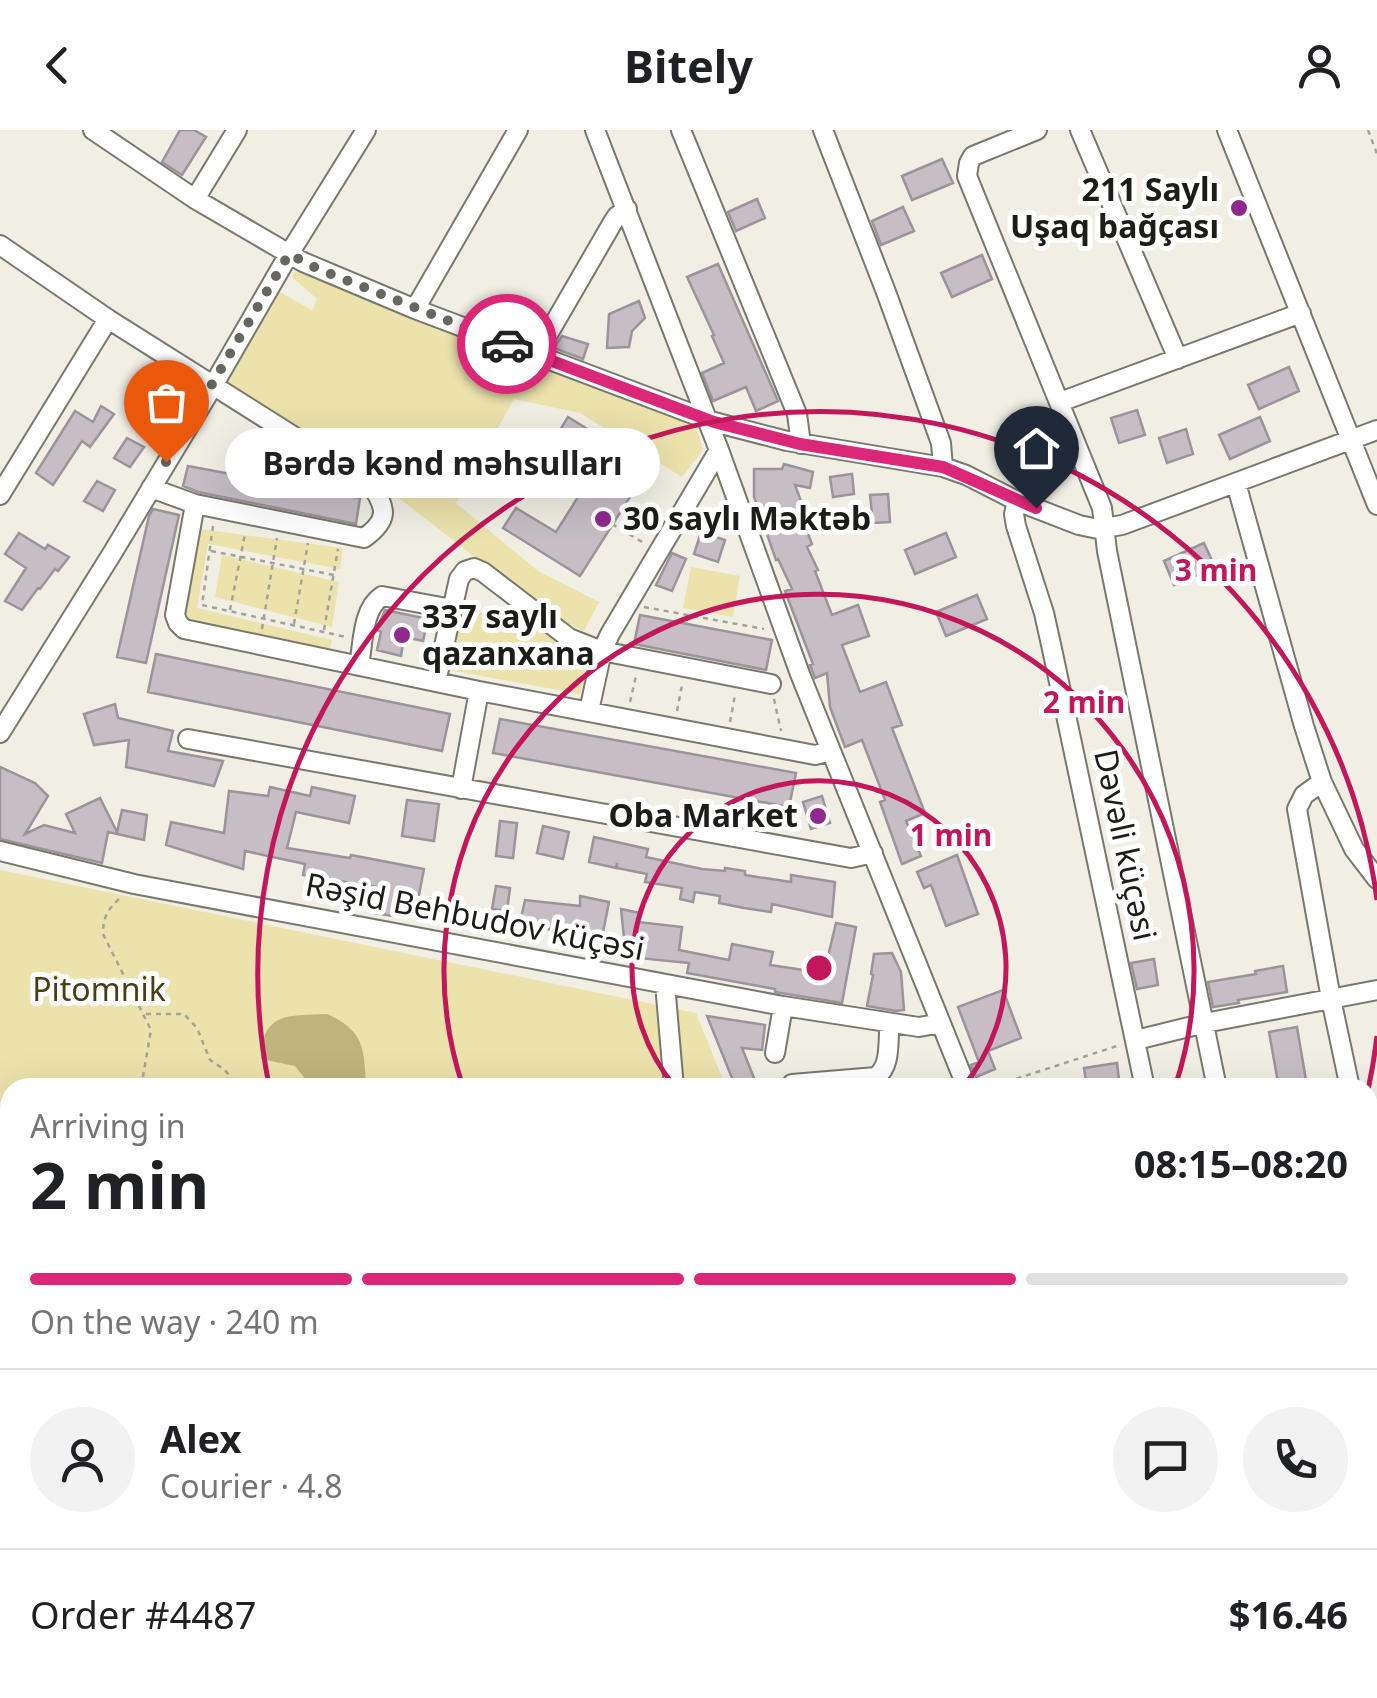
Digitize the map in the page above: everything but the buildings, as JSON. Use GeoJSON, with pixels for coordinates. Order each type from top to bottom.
{"type":"FeatureCollection","features":[{"type":"Feature","properties":{"kind":"street"},"geometry":{"type":"LineString","coordinates":[[93,130],[194,199],[289,254],[415,309],[707,419],[800,444],[943,467],[1080,525],[1122,526],[1377,430]]}},
{"type":"Feature","properties":{"kind":"street"},"geometry":{"type":"LineString","coordinates":[[194,199],[237,130]]}},
{"type":"Feature","properties":{"kind":"street"},"geometry":{"type":"LineString","coordinates":[[0,732],[366,130]]}},
{"type":"Feature","properties":{"kind":"street"},"geometry":{"type":"LineString","coordinates":[[415,309],[518,130]]}},
{"type":"Feature","properties":{"kind":"street"},"geometry":{"type":"LineString","coordinates":[[594,130],[719,450],[800,674],[963,1078]]}},
{"type":"Feature","properties":{"kind":"street"},"geometry":{"type":"LineString","coordinates":[[682,130],[797,414],[800,444]]}},
{"type":"Feature","properties":{"kind":"street"},"geometry":{"type":"LineString","coordinates":[[822,130],[941,443],[943,467]]}},
{"type":"Feature","properties":{"kind":"street"},"geometry":{"type":"LineString","coordinates":[[1080,130],[1178,359]]}},
{"type":"Feature","properties":{"kind":"street"},"geometry":{"type":"LineString","coordinates":[[1227,130],[1377,505]]}},
{"type":"Feature","properties":{"kind":"street"},"geometry":{"type":"LineString","coordinates":[[1025,132],[973,156],[967,176],[1100,502],[1215,1078]]}},
{"type":"Feature","properties":{"kind":"street"},"geometry":{"type":"LineString","coordinates":[[536,354],[613,222],[627,209]]}},
{"type":"Feature","properties":{"kind":"street"},"geometry":{"type":"LineString","coordinates":[[3,252],[370,485],[380,498],[384,514],[378,528],[364,538],[215,510],[150,488]]}},
{"type":"Feature","properties":{"kind":"street"},"geometry":{"type":"LineString","coordinates":[[1060,402],[1301,312]]}},
{"type":"Feature","properties":{"kind":"street"},"geometry":{"type":"LineString","coordinates":[[0,495],[108,319]]}},
{"type":"Feature","properties":{"kind":"street"},"geometry":{"type":"LineString","coordinates":[[588,711],[602,651],[719,450]]}},
{"type":"Feature","properties":{"kind":"street"},"geometry":{"type":"LineString","coordinates":[[1236,483],[1322,782],[1354,848],[1377,879]]}},
{"type":"Feature","properties":{"kind":"street","name":"Dəvəli küçəsi"},"geometry":{"type":"LineString","coordinates":[[1018,501],[1016,526],[1052,649],[1143,1078]]}},
{"type":"Feature","properties":{"kind":"street"},"geometry":{"type":"LineString","coordinates":[[195,504],[176,615],[178,624],[191,631],[814,755],[831,750]]}},
{"type":"Feature","properties":{"kind":"street"},"geometry":{"type":"LineString","coordinates":[[436,682],[459,579],[474,568],[568,638],[602,651],[771,684]]}},
{"type":"Feature","properties":{"kind":"street"},"geometry":{"type":"LineString","coordinates":[[359,666],[370,608],[376,598],[452,610]]}},
{"type":"Feature","properties":{"kind":"street"},"geometry":{"type":"LineString","coordinates":[[461,789],[478,691]]}},
{"type":"Feature","properties":{"kind":"street"},"geometry":{"type":"LineString","coordinates":[[188,739],[851,858],[873,853]]}},
{"type":"Feature","properties":{"kind":"street"},"geometry":{"type":"LineString","coordinates":[[1322,782],[1304,795],[1297,809],[1348,1078]]}},
{"type":"Feature","properties":{"kind":"street","name":"Rəşid Behbudov küçəsi"},"geometry":{"type":"LineString","coordinates":[[0,852],[134,884],[783,1006],[890,1024],[919,1027],[941,1023]]}},
{"type":"Feature","properties":{"kind":"street"},"geometry":{"type":"LineString","coordinates":[[666,984],[673,1078]]}},
{"type":"Feature","properties":{"kind":"street"},"geometry":{"type":"LineString","coordinates":[[1136,1040],[1377,990]]}},
{"type":"Feature","properties":{"kind":"street"},"geometry":{"type":"LineString","coordinates":[[775,1053],[783,1006]]}},
{"type":"Feature","properties":{"kind":"street"},"geometry":{"type":"LineString","coordinates":[[864,1078],[876,1077],[884,1071],[890,1024]]}},
{"type":"Feature","properties":{"kind":"path"},"geometry":{"type":"LineString","coordinates":[[1368,130],[1377,154]]}},
{"type":"Feature","properties":{"kind":"path"},"geometry":{"type":"LineString","coordinates":[[215,510],[202,605],[363,640]]}},
{"type":"Feature","properties":{"kind":"path"},"geometry":{"type":"LineString","coordinates":[[230,611],[248,516]]}},
{"type":"Feature","properties":{"kind":"path"},"geometry":{"type":"LineString","coordinates":[[259,645],[280,522]]}},
{"type":"Feature","properties":{"kind":"path"},"geometry":{"type":"LineString","coordinates":[[612,524],[658,552]]}},
{"type":"Feature","properties":{"kind":"path"},"geometry":{"type":"LineString","coordinates":[[294,625],[310,528]]}},
{"type":"Feature","properties":{"kind":"path"},"geometry":{"type":"LineString","coordinates":[[324,632],[341,533]]}},
{"type":"Feature","properties":{"kind":"path"},"geometry":{"type":"LineString","coordinates":[[210,551],[334,575]]}},
{"type":"Feature","properties":{"kind":"path"},"geometry":{"type":"LineString","coordinates":[[628,604],[778,632]]}},
{"type":"Feature","properties":{"kind":"path"},"geometry":{"type":"LineString","coordinates":[[626,718],[641,658]]}},
{"type":"Feature","properties":{"kind":"path"},"geometry":{"type":"LineString","coordinates":[[674,728],[686,666]]}},
{"type":"Feature","properties":{"kind":"path"},"geometry":{"type":"LineString","coordinates":[[727,738],[739,676]]}},
{"type":"Feature","properties":{"kind":"path"},"geometry":{"type":"LineString","coordinates":[[771,684],[782,730],[780,747]]}},
{"type":"Feature","properties":{"kind":"path"},"geometry":{"type":"LineString","coordinates":[[134,884],[110,908],[103,920],[103,934],[152,1030],[143,1078]]}},
{"type":"Feature","properties":{"kind":"path"},"geometry":{"type":"LineString","coordinates":[[145,1014],[184,1014],[197,1028],[210,1060],[230,1078]]}},
{"type":"Feature","properties":{"kind":"path"},"geometry":{"type":"LineString","coordinates":[[1019,1078],[1136,1040]]}},
{"type":"Feature","properties":{"kind":"green space"},"geometry":{"type":"Polygon","coordinates":[[[295,271],[696,426],[703,450],[682,477],[580,413],[514,399],[456,503],[538,571],[599,602],[584,631],[549,615],[377,481],[224,383],[280,292],[312,310],[317,299],[292,277],[295,271]]]}},
{"type":"Feature","properties":{"kind":"green space"},"geometry":{"type":"Polygon","coordinates":[[[200,529],[343,548],[340,569],[208,544],[197,608],[332,640],[330,649],[185,621],[200,529]]]}},
{"type":"Feature","properties":{"kind":"green space"},"geometry":{"type":"Polygon","coordinates":[[[222,555],[339,582],[332,627],[215,597],[222,555]]]}},
{"type":"Feature","properties":{"kind":"green space"},"geometry":{"type":"Polygon","coordinates":[[[691,567],[740,576],[733,617],[683,608],[691,567]]]}},
{"type":"Feature","properties":{"kind":"green space"},"geometry":{"type":"Polygon","coordinates":[[[460,609],[514,617],[553,636],[566,657],[589,663],[580,694],[444,669],[460,609]]]}},
{"type":"Feature","properties":{"kind":"green space","name":"Pitomnik"},"geometry":{"type":"Polygon","coordinates":[[[0,870],[696,1013],[722,1078],[0,1078],[0,870]]]}},
{"type":"Feature","properties":{"kind":"shaded area"},"geometry":{"type":"Polygon","coordinates":[[[327,1014],[349,1027],[360,1043],[365,1078],[304,1078],[295,1066],[261,1059],[266,1032],[272,1024],[290,1016],[327,1014]]]}},
{"type":"Feature","properties":{"kind":"way so far"},"geometry":{"type":"LineString","coordinates":[[166,462],[289,254],[507,344]]}},
{"type":"Feature","properties":{"kind":"place","name":"211 Saylı Uşaq bağçası"},"geometry":{"type":"Point","coordinates":[1239,208]}},
{"type":"Feature","properties":{"kind":"place","name":"Bərdə kənd məhsulları"},"geometry":{"type":"Point","coordinates":[166,462]}},
{"type":"Feature","properties":{"kind":"place","name":"30 saylı Məktəb"},"geometry":{"type":"Point","coordinates":[603,519]}},
{"type":"Feature","properties":{"kind":"place","name":"337 saylı qazanxana"},"geometry":{"type":"Point","coordinates":[402,635]}},
{"type":"Feature","properties":{"kind":"place","name":"Oba Market"},"geometry":{"type":"Point","coordinates":[818,816]}},
{"type":"Feature","properties":{"kind":"route"},"geometry":{"type":"LineString","coordinates":[[507,344],[714,422],[800,444],[943,467],[1036,508]]}}]}
